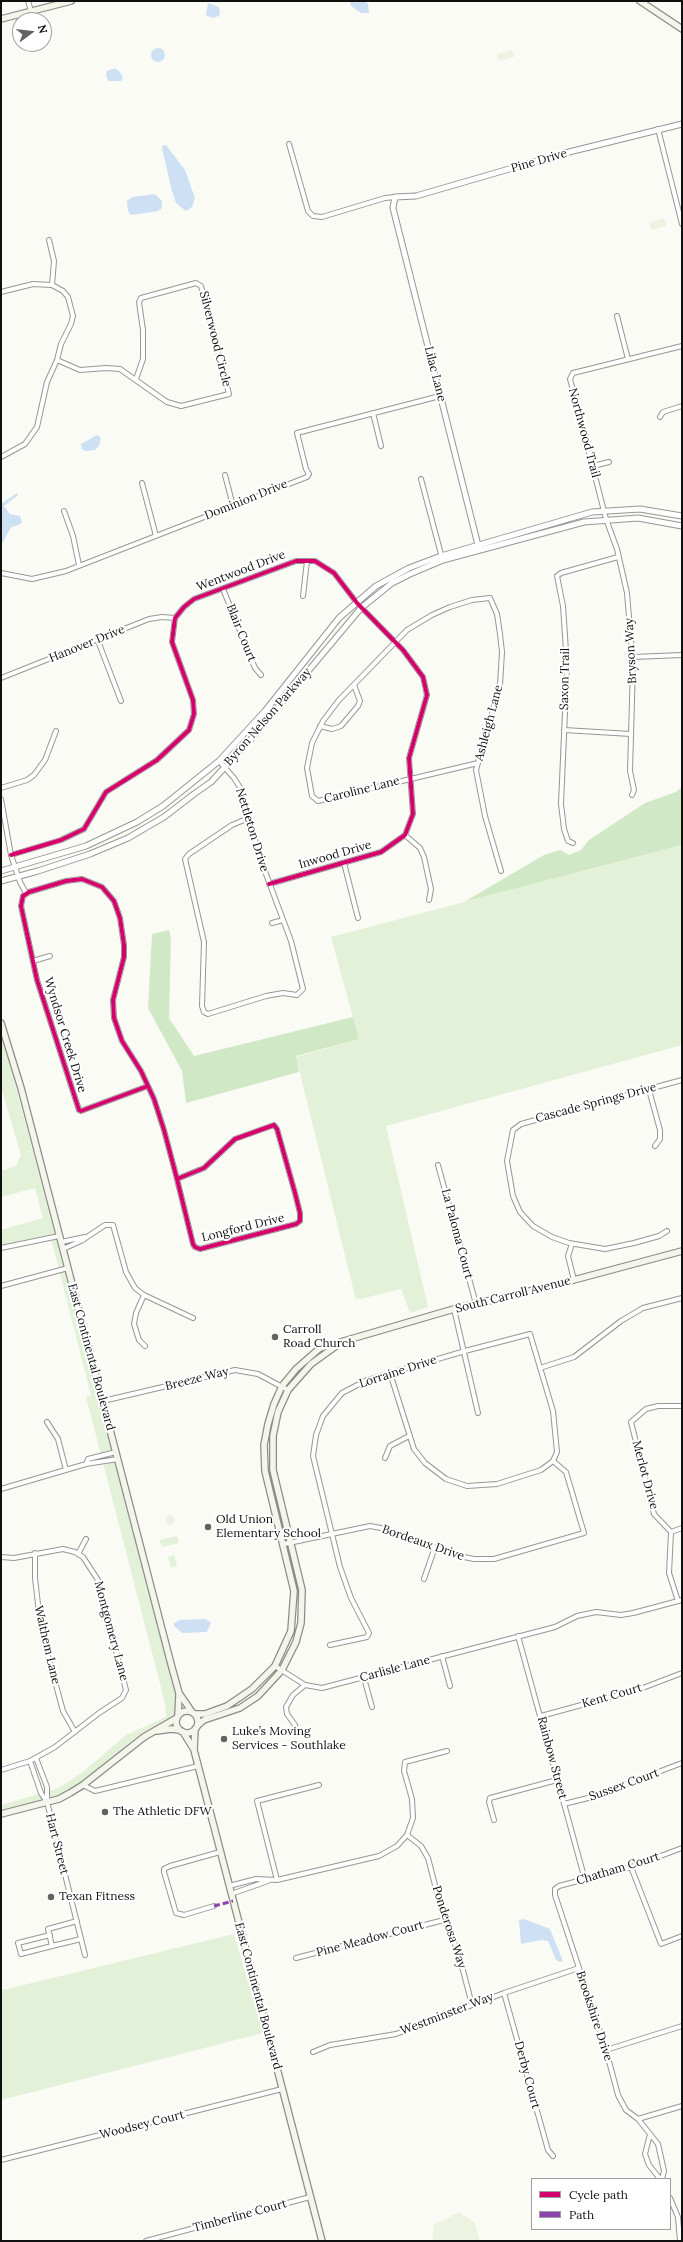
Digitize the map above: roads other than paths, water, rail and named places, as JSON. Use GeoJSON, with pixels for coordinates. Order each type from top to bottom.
{"type":"FeatureCollection","features":[{"type":"Feature","properties":{"kind":"main road"},"geometry":{"type":"LineString","coordinates":[[1,19],[71,1]]}},
{"type":"Feature","properties":{"kind":"main road"},"geometry":{"type":"LineString","coordinates":[[640,1],[682,29]]}},
{"type":"Feature","properties":{"kind":"main road","name":"East Continental Boulevard"},"geometry":{"type":"LineString","coordinates":[[1,1023],[21,1088],[179,1693],[178,1716]]}},
{"type":"Feature","properties":{"kind":"main road","name":"South Carroll Avenue"},"geometry":{"type":"LineString","coordinates":[[194,1713],[205,1714],[219,1709],[237,1700],[260,1682],[275,1666],[291,1631],[295,1600],[284,1544],[266,1478],[264,1457],[268,1424],[282,1386],[296,1368],[320,1348],[454,1309],[574,1280],[682,1251]]}},
{"type":"Feature","properties":{"kind":"main road","name":"South Carroll Avenue"},"geometry":{"type":"LineString","coordinates":[[196,1728],[204,1720],[250,1702],[266,1689],[282,1670],[299,1634],[303,1601],[300,1574],[274,1476],[272,1457],[273,1436],[277,1419],[288,1390],[321,1355],[344,1341]]}},
{"type":"Feature","properties":{"kind":"main road","name":"East Continental Boulevard"},"geometry":{"type":"LineString","coordinates":[[179,1693],[194,1713]]}},
{"type":"Feature","properties":{"kind":"main road"},"geometry":{"type":"LineString","coordinates":[[1,1814],[59,1799],[83,1785],[129,1748],[185,1711],[194,1713],[198,1720],[196,1728],[189,1732],[171,1729],[155,1731]]}},
{"type":"Feature","properties":{"kind":"main road"},"geometry":{"type":"LineString","coordinates":[[178,1716],[176,1724],[181,1731]]}},
{"type":"Feature","properties":{"kind":"main road","name":"East Continental Boulevard"},"geometry":{"type":"LineString","coordinates":[[196,1728],[194,1750],[322,2241]]}},
{"type":"Feature","properties":{"kind":"main road","name":"East Continental Boulevard"},"geometry":{"type":"LineString","coordinates":[[181,1731],[194,1750]]}},
{"type":"Feature","properties":{"kind":"street"},"geometry":{"type":"LineString","coordinates":[[28,1],[31,11]]}},
{"type":"Feature","properties":{"kind":"street","name":"Pine Drive"},"geometry":{"type":"LineString","coordinates":[[395,197],[416,196],[658,129],[682,124]]}},
{"type":"Feature","properties":{"kind":"street"},"geometry":{"type":"LineString","coordinates":[[658,129],[682,224]]}},
{"type":"Feature","properties":{"kind":"street"},"geometry":{"type":"LineString","coordinates":[[289,144],[308,211],[313,216],[317,217],[385,198],[395,197]]}},
{"type":"Feature","properties":{"kind":"street","name":"Lilac Lane"},"geometry":{"type":"LineString","coordinates":[[395,197],[393,208],[479,548]]}},
{"type":"Feature","properties":{"kind":"street"},"geometry":{"type":"LineString","coordinates":[[49,240],[54,261],[52,285]]}},
{"type":"Feature","properties":{"kind":"street","name":"Silverwood Circle"},"geometry":{"type":"LineString","coordinates":[[196,283],[201,286],[229,394],[181,406],[167,402],[136,379],[143,359],[143,330],[139,302],[141,298],[196,283]]}},
{"type":"Feature","properties":{"kind":"street"},"geometry":{"type":"LineString","coordinates":[[1,292],[33,284],[52,285],[63,291],[68,297],[73,316],[72,324],[61,344],[57,360],[47,382],[37,427],[25,444],[1,457]]}},
{"type":"Feature","properties":{"kind":"street"},"geometry":{"type":"LineString","coordinates":[[617,316],[628,359]]}},
{"type":"Feature","properties":{"kind":"street","name":"Northwood Trail"},"geometry":{"type":"LineString","coordinates":[[605,510],[570,379],[571,375],[682,346]]}},
{"type":"Feature","properties":{"kind":"street"},"geometry":{"type":"LineString","coordinates":[[57,360],[80,370],[120,369],[136,379]]}},
{"type":"Feature","properties":{"kind":"street","name":"Dominion Drive"},"geometry":{"type":"LineString","coordinates":[[1,573],[32,579],[80,565],[308,476],[297,433],[440,396]]}},
{"type":"Feature","properties":{"kind":"street"},"geometry":{"type":"LineString","coordinates":[[660,417],[663,412],[682,406]]}},
{"type":"Feature","properties":{"kind":"street"},"geometry":{"type":"LineString","coordinates":[[373,413],[381,446]]}},
{"type":"Feature","properties":{"kind":"street"},"geometry":{"type":"LineString","coordinates":[[593,466],[609,462]]}},
{"type":"Feature","properties":{"kind":"street"},"geometry":{"type":"LineString","coordinates":[[225,475],[233,506]]}},
{"type":"Feature","properties":{"kind":"street"},"geometry":{"type":"LineString","coordinates":[[421,479],[442,558]]}},
{"type":"Feature","properties":{"kind":"street"},"geometry":{"type":"LineString","coordinates":[[142,483],[156,536]]}},
{"type":"Feature","properties":{"kind":"street","name":"Byron Nelson Parkway"},"geometry":{"type":"LineString","coordinates":[[521,536],[577,515],[605,510],[640,509],[682,516]]}},
{"type":"Feature","properties":{"kind":"street"},"geometry":{"type":"LineString","coordinates":[[64,510],[73,536],[80,565]]}},
{"type":"Feature","properties":{"kind":"street","name":"Bryson Way"},"geometry":{"type":"LineString","coordinates":[[605,510],[606,519],[618,557],[626,593],[633,657],[630,771],[634,790],[632,795]]}},
{"type":"Feature","properties":{"kind":"street","name":"Byron Nelson Parkway"},"geometry":{"type":"LineString","coordinates":[[1,871],[86,846],[132,825],[163,806],[219,761],[265,711],[339,618],[387,580],[409,568],[521,536],[584,522],[606,519],[638,518],[682,526]]}},
{"type":"Feature","properties":{"kind":"street","name":"Saxon Trail"},"geometry":{"type":"LineString","coordinates":[[573,843],[568,840],[564,829],[561,804],[567,666],[563,606],[557,576],[561,573],[618,557]]}},
{"type":"Feature","properties":{"kind":"street","name":"Byron Nelson Parkway"},"geometry":{"type":"LineString","coordinates":[[1,881],[90,854],[128,838],[164,817],[211,782],[225,768],[361,608],[392,583],[442,558]]}},
{"type":"Feature","properties":{"kind":"street","name":"Wentwood Drive"},"geometry":{"type":"LineString","coordinates":[[175,618],[184,607],[194,599],[296,561],[316,561],[334,573],[357,603]]}},
{"type":"Feature","properties":{"kind":"street"},"geometry":{"type":"LineString","coordinates":[[303,596],[307,561]]}},
{"type":"Feature","properties":{"kind":"street","name":"Blair Court"},"geometry":{"type":"LineString","coordinates":[[223,589],[255,668],[262,675]]}},
{"type":"Feature","properties":{"kind":"street","name":"Ashleigh Lane"},"geometry":{"type":"LineString","coordinates":[[395,642],[407,630],[432,615],[472,600],[490,598],[497,614],[500,634],[502,652],[500,685],[495,709],[476,770],[480,795],[493,848],[501,871]]}},
{"type":"Feature","properties":{"kind":"street"},"geometry":{"type":"LineString","coordinates":[[357,603],[420,670],[427,695],[422,717],[411,747],[410,778],[413,814],[405,835],[420,848],[424,857],[431,889],[429,900]]}},
{"type":"Feature","properties":{"kind":"street","name":"Hanover Drive"},"geometry":{"type":"LineString","coordinates":[[1,678],[149,619],[162,617],[175,618]]}},
{"type":"Feature","properties":{"kind":"street"},"geometry":{"type":"LineString","coordinates":[[11,855],[61,840],[84,829],[106,792],[157,760],[189,730],[194,719],[194,706],[173,647],[175,618]]}},
{"type":"Feature","properties":{"kind":"street"},"geometry":{"type":"LineString","coordinates":[[98,640],[121,701]]}},
{"type":"Feature","properties":{"kind":"street"},"geometry":{"type":"LineString","coordinates":[[354,685],[360,701],[349,717],[336,728],[320,726],[339,700],[395,642]]}},
{"type":"Feature","properties":{"kind":"street"},"geometry":{"type":"LineString","coordinates":[[633,657],[682,655]]}},
{"type":"Feature","properties":{"kind":"street","name":"Caroline Lane"},"geometry":{"type":"LineString","coordinates":[[320,726],[312,743],[307,768],[312,796],[316,800],[478,762]]}},
{"type":"Feature","properties":{"kind":"street"},"geometry":{"type":"LineString","coordinates":[[564,730],[631,734]]}},
{"type":"Feature","properties":{"kind":"street"},"geometry":{"type":"LineString","coordinates":[[1,788],[27,780],[34,776],[44,760],[56,731]]}},
{"type":"Feature","properties":{"kind":"street","name":"Nettleton Drive"},"geometry":{"type":"LineString","coordinates":[[219,761],[238,783],[249,818],[269,884],[297,962],[302,992],[297,995],[283,992],[207,1014],[202,1006],[204,942],[185,859],[189,854],[232,825],[249,818]]}},
{"type":"Feature","properties":{"kind":"street"},"geometry":{"type":"LineString","coordinates":[[1,799],[11,855],[26,894]]}},
{"type":"Feature","properties":{"kind":"street","name":"Inwood Drive"},"geometry":{"type":"LineString","coordinates":[[269,884],[381,852],[405,835]]}},
{"type":"Feature","properties":{"kind":"street"},"geometry":{"type":"LineString","coordinates":[[344,863],[358,918]]}},
{"type":"Feature","properties":{"kind":"street","name":"Longford Drive"},"geometry":{"type":"LineString","coordinates":[[26,894],[66,881],[82,879],[102,888],[114,901],[120,918],[124,945],[122,966],[113,1000],[114,1018],[122,1041],[148,1086],[164,1130],[193,1244],[197,1249],[296,1224],[300,1221],[300,1213],[276,1126],[266,1126],[235,1139],[204,1168],[177,1180]]}},
{"type":"Feature","properties":{"kind":"street","name":"Wyndsor Creek Drive"},"geometry":{"type":"LineString","coordinates":[[26,894],[21,900],[21,906],[45,1010],[79,1110],[81,1112],[148,1086]]}},
{"type":"Feature","properties":{"kind":"street"},"geometry":{"type":"LineString","coordinates":[[272,923],[283,920]]}},
{"type":"Feature","properties":{"kind":"street"},"geometry":{"type":"LineString","coordinates":[[33,961],[50,956]]}},
{"type":"Feature","properties":{"kind":"street","name":"Cascade Springs Drive"},"geometry":{"type":"LineString","coordinates":[[572,1244],[552,1237],[533,1226],[520,1212],[508,1176],[507,1161],[513,1130],[521,1124],[682,1080]]}},
{"type":"Feature","properties":{"kind":"street"},"geometry":{"type":"LineString","coordinates":[[649,1090],[660,1130],[660,1139],[655,1146]]}},
{"type":"Feature","properties":{"kind":"street","name":"La Paloma Court"},"geometry":{"type":"LineString","coordinates":[[438,1165],[476,1304]]}},
{"type":"Feature","properties":{"kind":"street"},"geometry":{"type":"LineString","coordinates":[[63,1249],[81,1241],[105,1225],[113,1225],[129,1280],[144,1295],[193,1318]]}},
{"type":"Feature","properties":{"kind":"street"},"geometry":{"type":"LineString","coordinates":[[574,1280],[568,1256],[572,1244],[593,1248],[615,1248],[660,1236],[667,1231]]}},
{"type":"Feature","properties":{"kind":"street"},"geometry":{"type":"LineString","coordinates":[[1,1248],[60,1239],[85,1237]]}},
{"type":"Feature","properties":{"kind":"street"},"geometry":{"type":"LineString","coordinates":[[1,1286],[68,1268]]}},
{"type":"Feature","properties":{"kind":"street"},"geometry":{"type":"LineString","coordinates":[[144,1295],[136,1313],[134,1324],[139,1340],[145,1346]]}},
{"type":"Feature","properties":{"kind":"street"},"geometry":{"type":"LineString","coordinates":[[390,1373],[414,1449],[425,1463],[441,1476],[460,1485],[477,1487],[497,1484],[541,1470],[553,1461],[557,1452],[553,1411],[540,1368],[574,1357],[621,1321],[643,1308],[682,1298]]}},
{"type":"Feature","properties":{"kind":"street"},"geometry":{"type":"LineString","coordinates":[[454,1309],[465,1351],[472,1393],[478,1413]]}},
{"type":"Feature","properties":{"kind":"street","name":"Lorraine Drive"},"geometry":{"type":"LineString","coordinates":[[330,1645],[367,1637],[369,1633],[345,1583],[313,1456],[319,1425],[328,1408],[342,1393],[367,1380],[465,1351],[530,1334],[540,1368]]}},
{"type":"Feature","properties":{"kind":"street","name":"Breeze Way"},"geometry":{"type":"LineString","coordinates":[[103,1401],[235,1370],[252,1372],[288,1390]]}},
{"type":"Feature","properties":{"kind":"street","name":"Merlot Drive"},"geometry":{"type":"LineString","coordinates":[[671,1532],[654,1514],[631,1422],[646,1409],[658,1406],[682,1406]]}},
{"type":"Feature","properties":{"kind":"street"},"geometry":{"type":"LineString","coordinates":[[46,1422],[58,1439],[66,1470]]}},
{"type":"Feature","properties":{"kind":"street"},"geometry":{"type":"LineString","coordinates":[[385,1458],[390,1446],[409,1436]]}},
{"type":"Feature","properties":{"kind":"street"},"geometry":{"type":"LineString","coordinates":[[86,1464],[88,1459],[116,1452]]}},
{"type":"Feature","properties":{"kind":"street"},"geometry":{"type":"LineString","coordinates":[[1,1489],[86,1464],[118,1459]]}},
{"type":"Feature","properties":{"kind":"street","name":"Bordeaux Drive"},"geometry":{"type":"LineString","coordinates":[[284,1544],[291,1541],[370,1526],[459,1556],[474,1559],[494,1559],[584,1533],[566,1472],[553,1461]]}},
{"type":"Feature","properties":{"kind":"street"},"geometry":{"type":"LineString","coordinates":[[680,1601],[669,1572],[671,1532],[682,1528]]}},
{"type":"Feature","properties":{"kind":"street"},"geometry":{"type":"LineString","coordinates":[[1,1557],[14,1558],[63,1549],[78,1554],[86,1539]]}},
{"type":"Feature","properties":{"kind":"street"},"geometry":{"type":"LineString","coordinates":[[424,1580],[435,1547]]}},
{"type":"Feature","properties":{"kind":"street","name":"Walthem Lane"},"geometry":{"type":"LineString","coordinates":[[35,1553],[35,1584],[41,1630],[63,1711],[75,1732]]}},
{"type":"Feature","properties":{"kind":"street","name":"Montgomery Lane"},"geometry":{"type":"LineString","coordinates":[[1,1770],[30,1761],[55,1747],[124,1696],[126,1690],[98,1580],[91,1567],[78,1554]]}},
{"type":"Feature","properties":{"kind":"street","name":"Carlisle Lane"},"geometry":{"type":"LineString","coordinates":[[275,1666],[305,1685],[322,1688],[554,1627],[577,1616],[596,1612],[621,1615],[680,1601]]}},
{"type":"Feature","properties":{"kind":"street","name":"Rainbow Street"},"geometry":{"type":"LineString","coordinates":[[518,1636],[585,1880]]}},
{"type":"Feature","properties":{"kind":"street"},"geometry":{"type":"LineString","coordinates":[[442,1656],[450,1686]]}},
{"type":"Feature","properties":{"kind":"street","name":"Kent Court"},"geometry":{"type":"LineString","coordinates":[[541,1716],[640,1689],[682,1674]]}},
{"type":"Feature","properties":{"kind":"street"},"geometry":{"type":"LineString","coordinates":[[364,1678],[372,1707]]}},
{"type":"Feature","properties":{"kind":"street"},"geometry":{"type":"LineString","coordinates":[[295,1725],[287,1714],[286,1707],[293,1695],[305,1685]]}},
{"type":"Feature","properties":{"kind":"street"},"geometry":{"type":"LineString","coordinates":[[229,1886],[256,1879],[277,1880],[379,1856],[397,1846],[407,1835],[413,1813],[403,1766],[410,1760],[447,1751]]}},
{"type":"Feature","properties":{"kind":"street"},"geometry":{"type":"LineString","coordinates":[[36,1758],[48,1792],[47,1802]]}},
{"type":"Feature","properties":{"kind":"street"},"geometry":{"type":"LineString","coordinates":[[30,1761],[41,1792],[47,1802]]}},
{"type":"Feature","properties":{"kind":"street","name":"Sussex Court"},"geometry":{"type":"LineString","coordinates":[[564,1804],[592,1797],[682,1762]]}},
{"type":"Feature","properties":{"kind":"street"},"geometry":{"type":"LineString","coordinates":[[83,1785],[95,1791],[198,1766]]}},
{"type":"Feature","properties":{"kind":"street"},"geometry":{"type":"LineString","coordinates":[[494,1820],[489,1802],[490,1798],[557,1780]]}},
{"type":"Feature","properties":{"kind":"street"},"geometry":{"type":"LineString","coordinates":[[277,1880],[257,1801],[319,1785]]}},
{"type":"Feature","properties":{"kind":"street","name":"Hart Street"},"geometry":{"type":"LineString","coordinates":[[47,1802],[85,1955]]}},
{"type":"Feature","properties":{"kind":"street","name":"Ponderosa Way"},"geometry":{"type":"LineString","coordinates":[[407,1835],[417,1842],[425,1851],[444,1920],[458,1951],[472,2005]]}},
{"type":"Feature","properties":{"kind":"street","name":"Chatham Court"},"geometry":{"type":"LineString","coordinates":[[555,1889],[559,1886],[631,1867],[682,1848]]}},
{"type":"Feature","properties":{"kind":"street"},"geometry":{"type":"LineString","coordinates":[[214,1906],[184,1915],[178,1914],[174,1910],[164,1869],[220,1852]]}},
{"type":"Feature","properties":{"kind":"street"},"geometry":{"type":"LineString","coordinates":[[631,1867],[661,1944],[682,1936]]}},
{"type":"Feature","properties":{"kind":"street"},"geometry":{"type":"LineString","coordinates":[[231,1894],[268,1880]]}},
{"type":"Feature","properties":{"kind":"street","name":"Brookshire Drive"},"geometry":{"type":"LineString","coordinates":[[555,1889],[556,1900],[606,2050],[621,2102],[638,2119],[658,2144],[664,2170],[661,2178]]}},
{"type":"Feature","properties":{"kind":"street","name":"Pine Meadow Court"},"geometry":{"type":"LineString","coordinates":[[296,1958],[444,1920]]}},
{"type":"Feature","properties":{"kind":"street"},"geometry":{"type":"LineString","coordinates":[[52,1946],[48,1929],[77,1921]]}},
{"type":"Feature","properties":{"kind":"street"},"geometry":{"type":"LineString","coordinates":[[50,1935],[18,1943],[21,1954],[81,1939]]}},
{"type":"Feature","properties":{"kind":"street","name":"Westminster Way"},"geometry":{"type":"LineString","coordinates":[[313,2052],[330,2045],[396,2034],[504,1993],[579,1968]]}},
{"type":"Feature","properties":{"kind":"street","name":"Derby Court"},"geometry":{"type":"LineString","coordinates":[[504,1993],[548,2150],[553,2156]]}},
{"type":"Feature","properties":{"kind":"street"},"geometry":{"type":"LineString","coordinates":[[606,2050],[682,2026]]}},
{"type":"Feature","properties":{"kind":"street","name":"Woodsey Court"},"geometry":{"type":"LineString","coordinates":[[1,2160],[282,2089]]}},
{"type":"Feature","properties":{"kind":"street"},"geometry":{"type":"LineString","coordinates":[[638,2119],[682,2106]]}},
{"type":"Feature","properties":{"kind":"street","name":"Brookshire Drive"},"geometry":{"type":"LineString","coordinates":[[650,2134],[645,2154],[649,2165],[660,2178]]}},
{"type":"Feature","properties":{"kind":"street","name":"Timberline Court"},"geometry":{"type":"LineString","coordinates":[[146,2241],[310,2197]]}},
{"type":"Feature","properties":{"kind":"street"},"geometry":{"type":"LineString","coordinates":[[671,2200],[678,2217],[680,2241]]}},
{"type":"Feature","properties":{"kind":"water"},"geometry":{"type":"Polygon","coordinates":[[[350,1],[365,1],[368,4],[369,13],[361,13],[351,6],[350,1]]]}},
{"type":"Feature","properties":{"kind":"water"},"geometry":{"type":"Polygon","coordinates":[[[208,3],[219,7],[220,15],[214,18],[207,16],[208,3]]]}},
{"type":"Feature","properties":{"kind":"water"},"geometry":{"type":"Polygon","coordinates":[[[155,48],[161,48],[165,52],[165,58],[161,62],[155,62],[151,58],[151,52],[155,48]]]}},
{"type":"Feature","properties":{"kind":"water"},"geometry":{"type":"Polygon","coordinates":[[[115,68],[120,72],[123,78],[121,81],[108,81],[106,75],[107,71],[115,68]]]}},
{"type":"Feature","properties":{"kind":"water"},"geometry":{"type":"Polygon","coordinates":[[[166,145],[185,170],[195,198],[192,207],[186,211],[176,203],[172,191],[162,149],[162,146],[166,145]]]}},
{"type":"Feature","properties":{"kind":"water"},"geometry":{"type":"Polygon","coordinates":[[[155,194],[162,201],[162,208],[158,211],[131,215],[128,211],[127,201],[132,197],[155,194]]]}},
{"type":"Feature","properties":{"kind":"water"},"geometry":{"type":"Polygon","coordinates":[[[97,435],[101,438],[99,446],[95,450],[85,451],[82,449],[81,444],[97,435]]]}},
{"type":"Feature","properties":{"kind":"water"},"geometry":{"type":"Polygon","coordinates":[[[17,493],[18,495],[4,506],[10,514],[20,516],[22,522],[19,525],[11,527],[1,546],[1,504],[17,493]]]}},
{"type":"Feature","properties":{"kind":"water"},"geometry":{"type":"Polygon","coordinates":[[[206,1619],[211,1623],[207,1632],[182,1633],[174,1626],[174,1623],[180,1620],[206,1619]]]}},
{"type":"Feature","properties":{"kind":"water"},"geometry":{"type":"Polygon","coordinates":[[[524,1919],[550,1929],[563,1961],[560,1962],[556,1960],[548,1941],[541,1940],[521,1944],[519,1920],[524,1919]]]}},
{"type":"Feature","properties":{"kind":"place","name":"Carroll Road Church"},"geometry":{"type":"Point","coordinates":[275,1337]}},
{"type":"Feature","properties":{"kind":"place","name":"Old Union Elementary School"},"geometry":{"type":"Point","coordinates":[208,1527]}},
{"type":"Feature","properties":{"kind":"place","name":"Luke’s Moving Services - Southlake"},"geometry":{"type":"Point","coordinates":[224,1739]}},
{"type":"Feature","properties":{"kind":"place","name":"The Athletic DFW"},"geometry":{"type":"Point","coordinates":[105,1812]}},
{"type":"Feature","properties":{"kind":"place","name":"Texan Fitness"},"geometry":{"type":"Point","coordinates":[51,1897]}}]}
